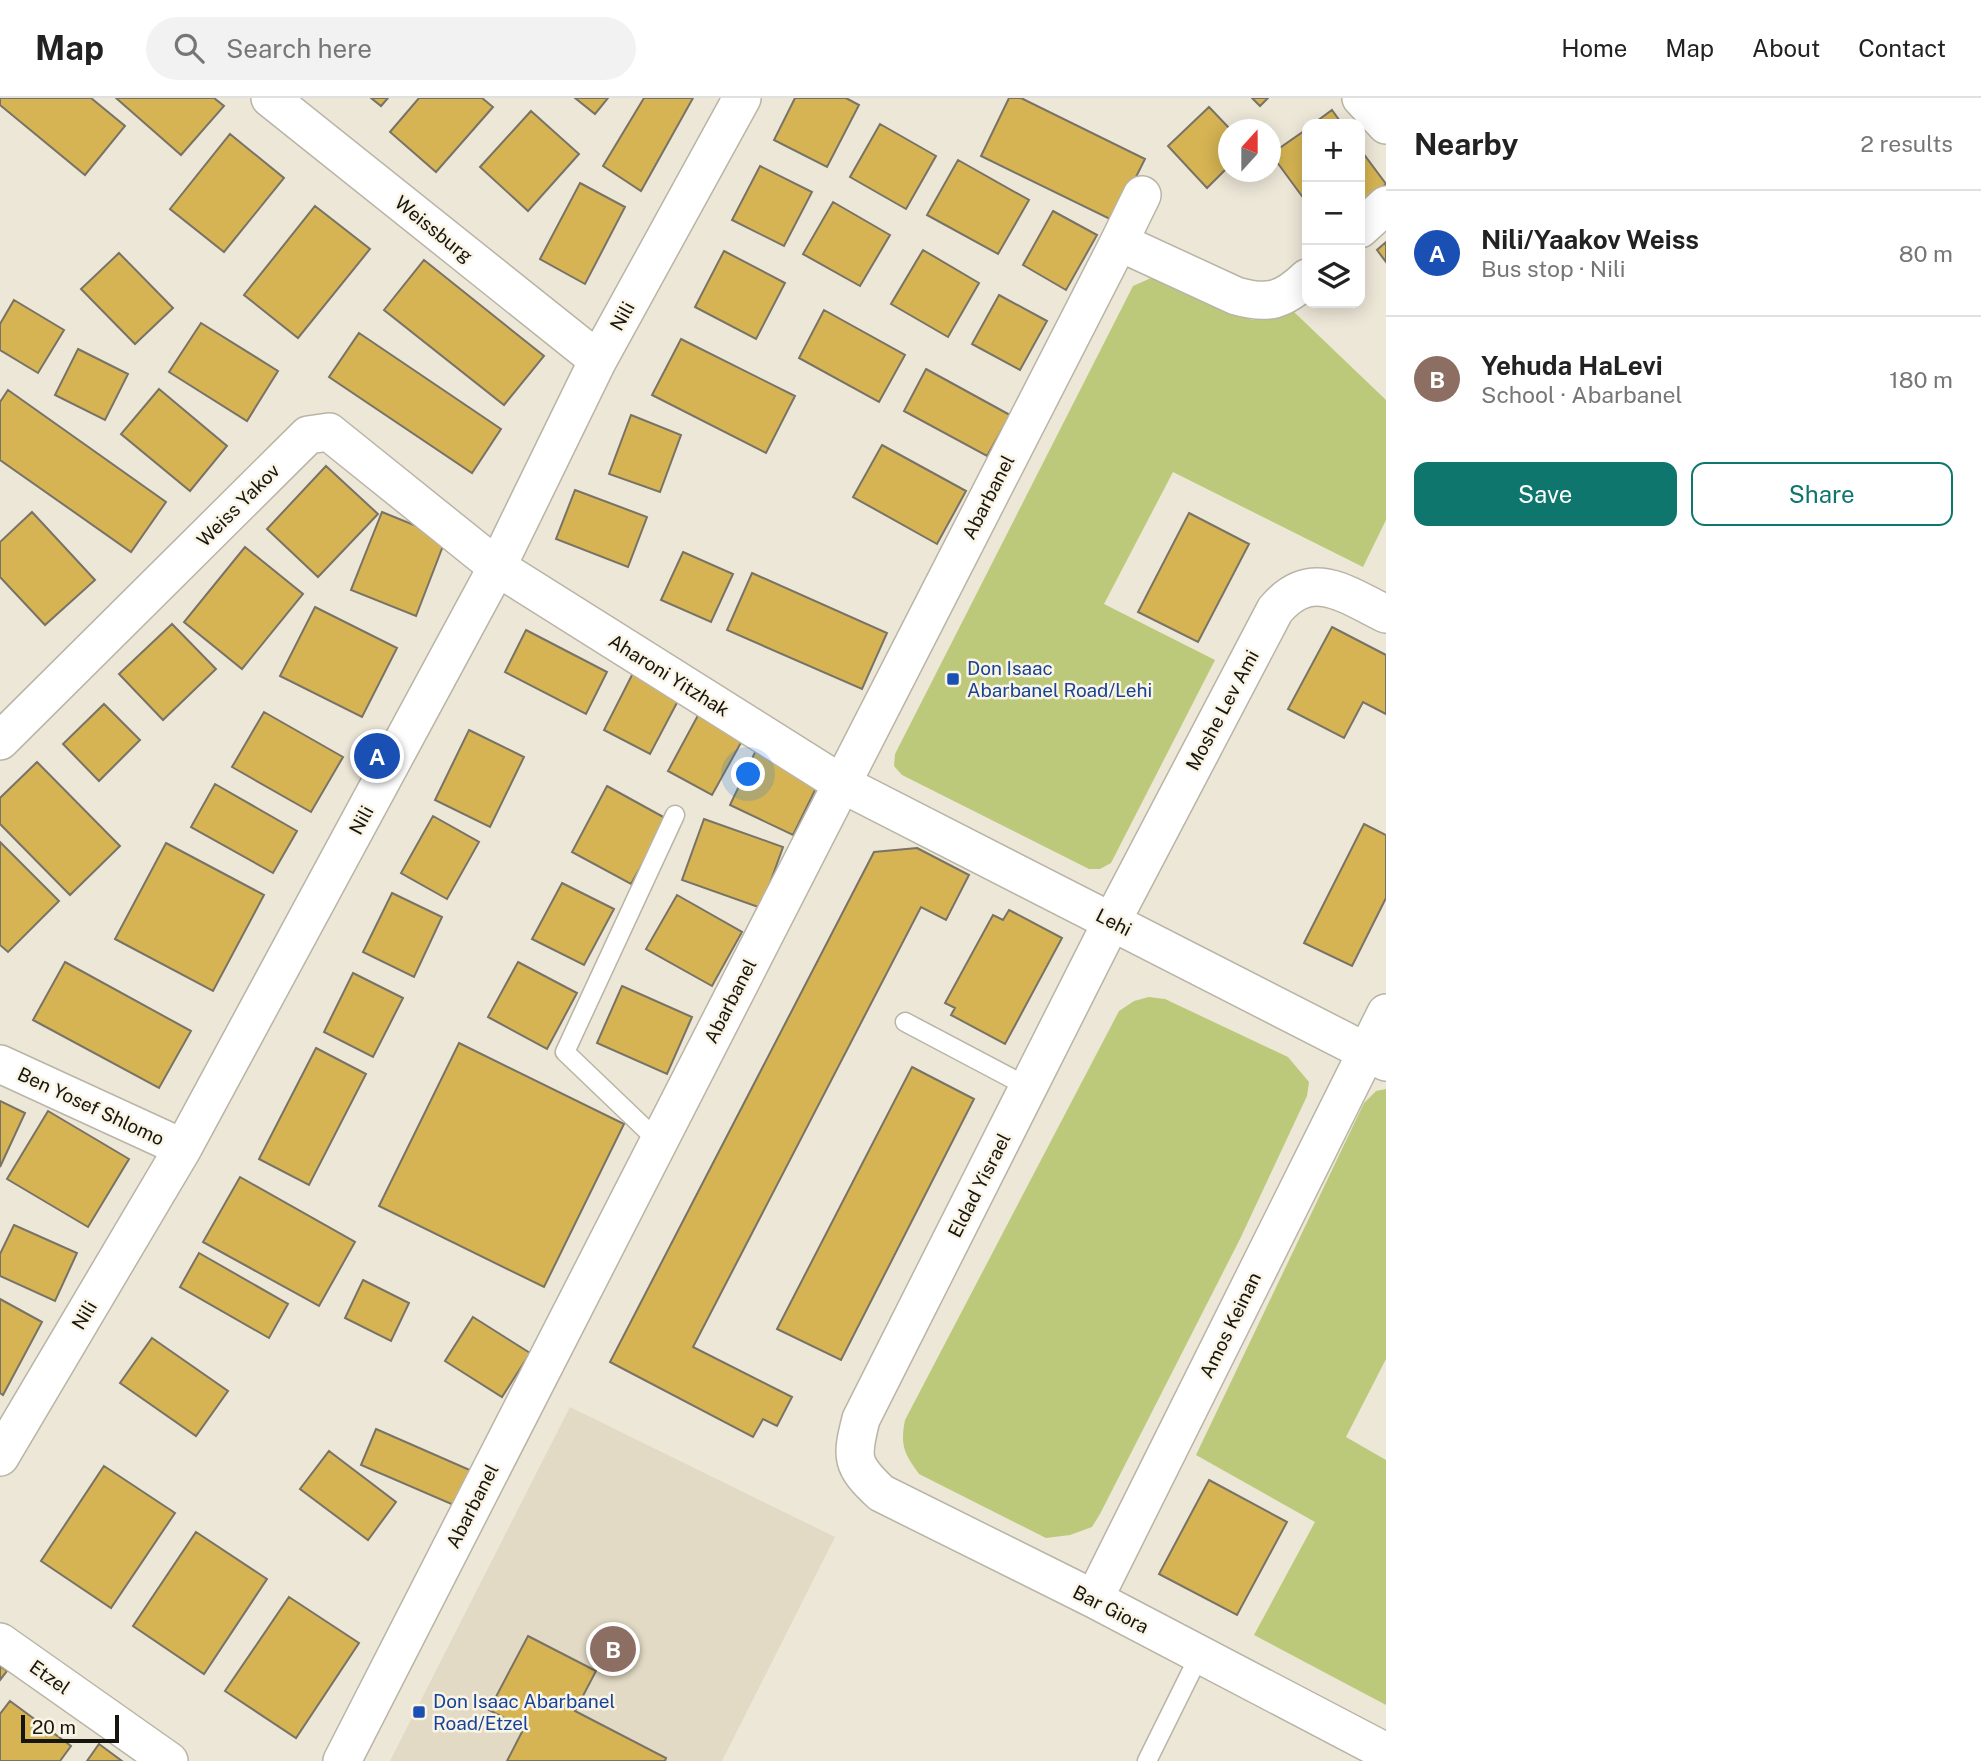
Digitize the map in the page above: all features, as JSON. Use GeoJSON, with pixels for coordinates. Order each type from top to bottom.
{"type":"FeatureCollection","features":[{"type":"Feature","properties":{"kind":"street","name":"Weissburg"},"geometry":{"type":"LineString","coordinates":[[270,98],[598,360]]}},
{"type":"Feature","properties":{"kind":"street","name":"Nili"},"geometry":{"type":"LineString","coordinates":[[0,1457],[183,1148],[497,567],[598,360],[742,98]]}},
{"type":"Feature","properties":{"kind":"street"},"geometry":{"type":"LineString","coordinates":[[1361,98],[1386,125]]}},
{"type":"Feature","properties":{"kind":"street","name":"Abarbanel"},"geometry":{"type":"LineString","coordinates":[[342,1761],[1142,195]]}},
{"type":"Feature","properties":{"kind":"street"},"geometry":{"type":"LineString","coordinates":[[1365,224],[1386,205]]}},
{"type":"Feature","properties":{"kind":"street"},"geometry":{"type":"LineString","coordinates":[[1119,242],[1250,300],[1264,302],[1280,298],[1302,283]]}},
{"type":"Feature","properties":{"kind":"street","name":"Weiss Yakov"},"geometry":{"type":"LineString","coordinates":[[0,741],[308,435],[329,432],[497,567]]}},
{"type":"Feature","properties":{"kind":"street","name":"Aharoni Yitzhak"},"geometry":{"type":"LineString","coordinates":[[497,567],[842,784]]}},
{"type":"Feature","properties":{"kind":"street","name":"Moshe Lev Ami"},"geometry":{"type":"LineString","coordinates":[[1112,921],[1275,610],[1286,596],[1302,588],[1334,588],[1386,614]]}},
{"type":"Feature","properties":{"kind":"street","name":"Lehi"},"geometry":{"type":"LineString","coordinates":[[842,784],[1376,1056]]}},
{"type":"Feature","properties":{"kind":"street","name":"Eldad Yisrael"},"geometry":{"type":"LineString","coordinates":[[853,1451],[861,1419],[1112,921]]}},
{"type":"Feature","properties":{"kind":"street"},"geometry":{"type":"LineString","coordinates":[[1376,1056],[1386,1013]]}},
{"type":"Feature","properties":{"kind":"street","name":"Amos Keinan"},"geometry":{"type":"LineString","coordinates":[[1094,1599],[1376,1056]]}},
{"type":"Feature","properties":{"kind":"street","name":"Ben Yosef Shlomo"},"geometry":{"type":"LineString","coordinates":[[0,1064],[183,1148]]}},
{"type":"Feature","properties":{"kind":"street","name":"Bar Giora"},"geometry":{"type":"LineString","coordinates":[[853,1451],[856,1465],[881,1493],[1094,1599],[1386,1752]]}},
{"type":"Feature","properties":{"kind":"street","name":"Etzel"},"geometry":{"type":"LineString","coordinates":[[0,1642],[169,1761]]}},
{"type":"Feature","properties":{"kind":"lane"},"geometry":{"type":"LineString","coordinates":[[658,1140],[565,1052],[675,815]]}},
{"type":"Feature","properties":{"kind":"lane"},"geometry":{"type":"LineString","coordinates":[[905,1022],[1028,1087]]}},
{"type":"Feature","properties":{"kind":"lane"},"geometry":{"type":"LineString","coordinates":[[1147,1761],[1200,1654]]}},
{"type":"Feature","properties":{"kind":"shaded area"},"geometry":{"type":"Polygon","coordinates":[[[570,1407],[835,1537],[722,1761],[390,1761],[570,1407]]]}},
{"type":"Feature","properties":{"kind":"green space"},"geometry":{"type":"Polygon","coordinates":[[[1151,278],[1252,320],[1275,319],[1293,311],[1386,400],[1386,520],[1363,567],[1173,472],[1104,604],[1215,660],[1111,863],[1100,869],[1089,869],[902,775],[894,766],[895,754],[1133,286],[1151,278]]]}},
{"type":"Feature","properties":{"kind":"green space"},"geometry":{"type":"Polygon","coordinates":[[[1149,997],[1165,999],[1288,1057],[1309,1082],[1307,1096],[1240,1239],[1100,1514],[1092,1527],[1070,1535],[1046,1538],[919,1474],[904,1449],[905,1420],[1119,1011],[1134,1001],[1149,997]]]}},
{"type":"Feature","properties":{"kind":"green space"},"geometry":{"type":"Polygon","coordinates":[[[1386,1089],[1386,1359],[1346,1437],[1386,1460],[1386,1705],[1254,1635],[1315,1522],[1196,1455],[1364,1103],[1376,1091],[1386,1089]]]}},
{"type":"Feature","properties":{"kind":"building"},"geometry":{"type":"Polygon","coordinates":[[[0,98],[91,98],[125,126],[85,175],[0,105],[0,98]]]}},
{"type":"Feature","properties":{"kind":"building"},"geometry":{"type":"Polygon","coordinates":[[[116,98],[214,98],[224,106],[181,155],[116,98]]]}},
{"type":"Feature","properties":{"kind":"building"},"geometry":{"type":"Polygon","coordinates":[[[371,98],[388,98],[381,106],[371,98]]]}},
{"type":"Feature","properties":{"kind":"building"},"geometry":{"type":"Polygon","coordinates":[[[419,98],[482,98],[493,107],[436,172],[390,132],[419,98]]]}},
{"type":"Feature","properties":{"kind":"building"},"geometry":{"type":"Polygon","coordinates":[[[575,98],[608,98],[595,114],[575,98]]]}},
{"type":"Feature","properties":{"kind":"building"},"geometry":{"type":"Polygon","coordinates":[[[644,98],[693,98],[641,191],[603,166],[644,98]]]}},
{"type":"Feature","properties":{"kind":"building"},"geometry":{"type":"Polygon","coordinates":[[[795,98],[846,98],[859,105],[827,167],[774,140],[795,98]]]}},
{"type":"Feature","properties":{"kind":"building"},"geometry":{"type":"Polygon","coordinates":[[[1009,98],[1021,98],[1145,159],[1114,221],[981,156],[1009,98]]]}},
{"type":"Feature","properties":{"kind":"building"},"geometry":{"type":"Polygon","coordinates":[[[1252,98],[1268,98],[1260,106],[1252,98]]]}},
{"type":"Feature","properties":{"kind":"building"},"geometry":{"type":"Polygon","coordinates":[[[1209,107],[1220,119],[1218,119],[1218,177],[1207,188],[1168,146],[1209,107]]]}},
{"type":"Feature","properties":{"kind":"building"},"geometry":{"type":"Polygon","coordinates":[[[1332,110],[1338,119],[1320,119],[1332,110]]]}},
{"type":"Feature","properties":{"kind":"building"},"geometry":{"type":"Polygon","coordinates":[[[531,111],[579,154],[528,211],[480,167],[531,111]]]}},
{"type":"Feature","properties":{"kind":"building"},"geometry":{"type":"Polygon","coordinates":[[[880,124],[936,156],[906,209],[850,177],[880,124]]]}},
{"type":"Feature","properties":{"kind":"building"},"geometry":{"type":"Polygon","coordinates":[[[1302,132],[1302,196],[1281,168],[1281,147],[1302,132]]]}},
{"type":"Feature","properties":{"kind":"building"},"geometry":{"type":"Polygon","coordinates":[[[230,134],[284,178],[224,252],[170,209],[230,134]]]}},
{"type":"Feature","properties":{"kind":"building"},"geometry":{"type":"Polygon","coordinates":[[[1365,156],[1386,184],[1365,201],[1365,156]]]}},
{"type":"Feature","properties":{"kind":"building"},"geometry":{"type":"Polygon","coordinates":[[[958,160],[1029,200],[998,254],[927,215],[958,160]]]}},
{"type":"Feature","properties":{"kind":"building"},"geometry":{"type":"Polygon","coordinates":[[[760,166],[812,192],[784,246],[732,220],[760,166]]]}},
{"type":"Feature","properties":{"kind":"building"},"geometry":{"type":"Polygon","coordinates":[[[580,183],[625,207],[585,284],[540,259],[580,183]]]}},
{"type":"Feature","properties":{"kind":"building"},"geometry":{"type":"Polygon","coordinates":[[[833,202],[890,235],[860,286],[803,254],[833,202]]]}},
{"type":"Feature","properties":{"kind":"building"},"geometry":{"type":"Polygon","coordinates":[[[315,206],[370,249],[298,338],[244,295],[315,206]]]}},
{"type":"Feature","properties":{"kind":"building"},"geometry":{"type":"Polygon","coordinates":[[[1053,211],[1097,235],[1066,290],[1023,265],[1053,211]]]}},
{"type":"Feature","properties":{"kind":"building"},"geometry":{"type":"Polygon","coordinates":[[[1386,242],[1386,262],[1377,250],[1386,242]]]}},
{"type":"Feature","properties":{"kind":"building"},"geometry":{"type":"Polygon","coordinates":[[[923,250],[979,283],[948,337],[891,304],[923,250]]]}},
{"type":"Feature","properties":{"kind":"building"},"geometry":{"type":"Polygon","coordinates":[[[724,251],[785,283],[756,339],[695,307],[724,251]]]}},
{"type":"Feature","properties":{"kind":"building"},"geometry":{"type":"Polygon","coordinates":[[[119,253],[173,308],[135,344],[81,289],[119,253]]]}},
{"type":"Feature","properties":{"kind":"building"},"geometry":{"type":"Polygon","coordinates":[[[424,260],[544,356],[504,405],[384,310],[424,260]]]}},
{"type":"Feature","properties":{"kind":"building"},"geometry":{"type":"Polygon","coordinates":[[[999,295],[1047,321],[1020,370],[972,344],[999,295]]]}},
{"type":"Feature","properties":{"kind":"building"},"geometry":{"type":"Polygon","coordinates":[[[14,300],[64,330],[38,373],[0,350],[0,324],[14,300]]]}},
{"type":"Feature","properties":{"kind":"building"},"geometry":{"type":"Polygon","coordinates":[[[824,310],[905,355],[879,402],[799,358],[824,310]]]}},
{"type":"Feature","properties":{"kind":"building"},"geometry":{"type":"Polygon","coordinates":[[[201,323],[278,371],[247,421],[169,372],[201,323]]]}},
{"type":"Feature","properties":{"kind":"building"},"geometry":{"type":"Polygon","coordinates":[[[359,333],[501,429],[472,473],[329,377],[359,333]]]}},
{"type":"Feature","properties":{"kind":"building"},"geometry":{"type":"Polygon","coordinates":[[[681,339],[795,396],[766,453],[652,395],[681,339]]]}},
{"type":"Feature","properties":{"kind":"building"},"geometry":{"type":"Polygon","coordinates":[[[78,349],[128,374],[105,420],[55,395],[78,349]]]}},
{"type":"Feature","properties":{"kind":"building"},"geometry":{"type":"Polygon","coordinates":[[[926,369],[1010,415],[987,456],[904,411],[926,369]]]}},
{"type":"Feature","properties":{"kind":"building"},"geometry":{"type":"Polygon","coordinates":[[[159,389],[227,446],[190,491],[121,434],[159,389]]]}},
{"type":"Feature","properties":{"kind":"building"},"geometry":{"type":"Polygon","coordinates":[[[8,390],[166,502],[131,552],[0,460],[0,402],[8,390]]]}},
{"type":"Feature","properties":{"kind":"building"},"geometry":{"type":"Polygon","coordinates":[[[631,415],[681,435],[660,492],[609,474],[631,415]]]}},
{"type":"Feature","properties":{"kind":"building"},"geometry":{"type":"Polygon","coordinates":[[[882,445],[966,491],[937,544],[853,497],[882,445]]]}},
{"type":"Feature","properties":{"kind":"building"},"geometry":{"type":"Polygon","coordinates":[[[326,466],[378,514],[318,577],[267,529],[326,466]]]}},
{"type":"Feature","properties":{"kind":"building"},"geometry":{"type":"Polygon","coordinates":[[[575,490],[647,517],[628,567],[556,539],[575,490]]]}},
{"type":"Feature","properties":{"kind":"building"},"geometry":{"type":"Polygon","coordinates":[[[32,512],[95,580],[45,625],[0,577],[0,542],[32,512]]]}},
{"type":"Feature","properties":{"kind":"building"},"geometry":{"type":"Polygon","coordinates":[[[382,512],[446,538],[416,616],[351,590],[382,512]]]}},
{"type":"Feature","properties":{"kind":"building"},"geometry":{"type":"Polygon","coordinates":[[[1189,513],[1249,544],[1198,642],[1138,612],[1189,513]]]}},
{"type":"Feature","properties":{"kind":"building"},"geometry":{"type":"Polygon","coordinates":[[[245,547],[303,594],[242,669],[184,622],[245,547]]]}},
{"type":"Feature","properties":{"kind":"building"},"geometry":{"type":"Polygon","coordinates":[[[683,552],[733,574],[711,622],[661,600],[683,552]]]}},
{"type":"Feature","properties":{"kind":"building"},"geometry":{"type":"Polygon","coordinates":[[[752,573],[887,633],[862,689],[727,630],[752,573]]]}},
{"type":"Feature","properties":{"kind":"building"},"geometry":{"type":"Polygon","coordinates":[[[315,607],[397,648],[362,717],[280,676],[315,607]]]}},
{"type":"Feature","properties":{"kind":"building"},"geometry":{"type":"Polygon","coordinates":[[[172,624],[216,669],[163,720],[119,674],[172,624]]]}},
{"type":"Feature","properties":{"kind":"building"},"geometry":{"type":"Polygon","coordinates":[[[1332,627],[1386,655],[1386,714],[1363,702],[1344,738],[1288,709],[1332,627]]]}},
{"type":"Feature","properties":{"kind":"building"},"geometry":{"type":"Polygon","coordinates":[[[526,630],[607,672],[586,714],[505,672],[526,630]]]}},
{"type":"Feature","properties":{"kind":"building"},"geometry":{"type":"Polygon","coordinates":[[[633,673],[680,697],[650,754],[604,730],[633,673]]]}},
{"type":"Feature","properties":{"kind":"building"},"geometry":{"type":"Polygon","coordinates":[[[104,704],[140,740],[99,781],[63,744],[104,704]]]}},
{"type":"Feature","properties":{"kind":"building"},"geometry":{"type":"Polygon","coordinates":[[[703,706],[748,730],[712,795],[668,771],[703,706]]]}},
{"type":"Feature","properties":{"kind":"building"},"geometry":{"type":"Polygon","coordinates":[[[264,712],[343,757],[311,812],[232,767],[264,712]]]}},
{"type":"Feature","properties":{"kind":"building"},"geometry":{"type":"Polygon","coordinates":[[[469,730],[524,757],[490,827],[435,800],[469,730]]]}},
{"type":"Feature","properties":{"kind":"building"},"geometry":{"type":"Polygon","coordinates":[[[757,748],[821,778],[793,835],[730,805],[757,748]]]}},
{"type":"Feature","properties":{"kind":"building"},"geometry":{"type":"Polygon","coordinates":[[[37,762],[120,846],[70,895],[0,824],[0,798],[37,762]]]}},
{"type":"Feature","properties":{"kind":"building"},"geometry":{"type":"Polygon","coordinates":[[[215,784],[297,831],[273,873],[191,827],[215,784]]]}},
{"type":"Feature","properties":{"kind":"building"},"geometry":{"type":"Polygon","coordinates":[[[607,786],[667,819],[631,884],[572,852],[607,786]]]}},
{"type":"Feature","properties":{"kind":"building"},"geometry":{"type":"Polygon","coordinates":[[[433,816],[479,842],[447,899],[401,873],[433,816]]]}},
{"type":"Feature","properties":{"kind":"building"},"geometry":{"type":"Polygon","coordinates":[[[704,819],[783,847],[761,908],[682,880],[704,819]]]}},
{"type":"Feature","properties":{"kind":"building"},"geometry":{"type":"Polygon","coordinates":[[[1364,824],[1386,835],[1386,898],[1352,966],[1304,943],[1364,824]]]}},
{"type":"Feature","properties":{"kind":"building"},"geometry":{"type":"Polygon","coordinates":[[[0,842],[59,901],[8,952],[0,945],[0,842]]]}},
{"type":"Feature","properties":{"kind":"building"},"geometry":{"type":"Polygon","coordinates":[[[166,843],[264,895],[213,991],[115,939],[166,843]]]}},
{"type":"Feature","properties":{"kind":"building"},"geometry":{"type":"Polygon","coordinates":[[[917,848],[969,875],[946,920],[921,907],[693,1347],[792,1397],[777,1426],[763,1419],[753,1437],[610,1362],[874,852],[917,848]]]}},
{"type":"Feature","properties":{"kind":"building"},"geometry":{"type":"Polygon","coordinates":[[[562,883],[614,909],[584,965],[532,939],[562,883]]]}},
{"type":"Feature","properties":{"kind":"building"},"geometry":{"type":"Polygon","coordinates":[[[392,893],[442,917],[414,977],[363,952],[392,893]]]}},
{"type":"Feature","properties":{"kind":"building"},"geometry":{"type":"Polygon","coordinates":[[[677,895],[742,932],[712,986],[646,949],[677,895]]]}},
{"type":"Feature","properties":{"kind":"building"},"geometry":{"type":"Polygon","coordinates":[[[1009,910],[1062,938],[1005,1044],[951,1015],[955,1008],[945,1003],[993,915],[1003,920],[1009,910]]]}},
{"type":"Feature","properties":{"kind":"building"},"geometry":{"type":"Polygon","coordinates":[[[65,962],[191,1031],[159,1088],[33,1020],[65,962]]]}},
{"type":"Feature","properties":{"kind":"building"},"geometry":{"type":"Polygon","coordinates":[[[518,962],[577,993],[547,1049],[488,1017],[518,962]]]}},
{"type":"Feature","properties":{"kind":"building"},"geometry":{"type":"Polygon","coordinates":[[[353,973],[403,998],[373,1057],[324,1032],[353,973]]]}},
{"type":"Feature","properties":{"kind":"building"},"geometry":{"type":"Polygon","coordinates":[[[622,986],[692,1017],[667,1074],[597,1043],[622,986]]]}},
{"type":"Feature","properties":{"kind":"building"},"geometry":{"type":"Polygon","coordinates":[[[459,1043],[624,1124],[544,1287],[379,1206],[459,1043]]]}},
{"type":"Feature","properties":{"kind":"building"},"geometry":{"type":"Polygon","coordinates":[[[316,1048],[366,1074],[309,1185],[259,1159],[316,1048]]]}},
{"type":"Feature","properties":{"kind":"building"},"geometry":{"type":"Polygon","coordinates":[[[912,1067],[974,1099],[841,1360],[777,1329],[912,1067]]]}},
{"type":"Feature","properties":{"kind":"building"},"geometry":{"type":"Polygon","coordinates":[[[0,1101],[25,1113],[0,1167],[0,1101]]]}},
{"type":"Feature","properties":{"kind":"building"},"geometry":{"type":"Polygon","coordinates":[[[48,1111],[129,1159],[88,1227],[7,1179],[48,1111]]]}},
{"type":"Feature","properties":{"kind":"building"},"geometry":{"type":"Polygon","coordinates":[[[240,1177],[355,1242],[319,1306],[203,1242],[240,1177]]]}},
{"type":"Feature","properties":{"kind":"building"},"geometry":{"type":"Polygon","coordinates":[[[14,1225],[77,1253],[55,1301],[0,1276],[0,1254],[14,1225]]]}},
{"type":"Feature","properties":{"kind":"building"},"geometry":{"type":"Polygon","coordinates":[[[199,1253],[288,1304],[269,1338],[180,1287],[199,1253]]]}},
{"type":"Feature","properties":{"kind":"building"},"geometry":{"type":"Polygon","coordinates":[[[363,1280],[409,1303],[391,1341],[345,1318],[363,1280]]]}},
{"type":"Feature","properties":{"kind":"building"},"geometry":{"type":"Polygon","coordinates":[[[0,1299],[42,1322],[3,1395],[0,1393],[0,1299]]]}},
{"type":"Feature","properties":{"kind":"building"},"geometry":{"type":"Polygon","coordinates":[[[473,1317],[530,1353],[502,1397],[445,1361],[473,1317]]]}},
{"type":"Feature","properties":{"kind":"building"},"geometry":{"type":"Polygon","coordinates":[[[152,1338],[228,1391],[196,1436],[120,1383],[152,1338]]]}},
{"type":"Feature","properties":{"kind":"building"},"geometry":{"type":"Polygon","coordinates":[[[376,1429],[472,1471],[456,1506],[361,1465],[376,1429]]]}},
{"type":"Feature","properties":{"kind":"building"},"geometry":{"type":"Polygon","coordinates":[[[329,1451],[396,1502],[368,1540],[300,1489],[329,1451]]]}},
{"type":"Feature","properties":{"kind":"building"},"geometry":{"type":"Polygon","coordinates":[[[104,1466],[175,1513],[111,1608],[41,1561],[104,1466]]]}},
{"type":"Feature","properties":{"kind":"building"},"geometry":{"type":"Polygon","coordinates":[[[1209,1480],[1287,1522],[1237,1615],[1159,1574],[1209,1480]]]}},
{"type":"Feature","properties":{"kind":"building"},"geometry":{"type":"Polygon","coordinates":[[[196,1532],[267,1579],[204,1674],[133,1626],[196,1532]]]}},
{"type":"Feature","properties":{"kind":"building"},"geometry":{"type":"Polygon","coordinates":[[[289,1597],[359,1643],[296,1738],[225,1691],[289,1597]]]}},
{"type":"Feature","properties":{"kind":"building"},"geometry":{"type":"Polygon","coordinates":[[[528,1636],[596,1671],[575,1711],[666,1758],[665,1761],[507,1761],[524,1728],[489,1710],[528,1636]]]}},
{"type":"Feature","properties":{"kind":"building"},"geometry":{"type":"Polygon","coordinates":[[[0,1666],[7,1671],[0,1680],[0,1666]]]}},
{"type":"Feature","properties":{"kind":"building"},"geometry":{"type":"Polygon","coordinates":[[[10,1701],[71,1746],[60,1761],[0,1761],[0,1714],[10,1701]]]}},
{"type":"Feature","properties":{"kind":"building"},"geometry":{"type":"Polygon","coordinates":[[[99,1744],[122,1761],[87,1761],[99,1744]]]}},
{"type":"Feature","properties":{"kind":"place","name":"Don Isaac Abarbanel Road/Lehi"},"geometry":{"type":"Point","coordinates":[953,679]}},
{"type":"Feature","properties":{"kind":"place","name":"Nili/Yaakov Weiss"},"geometry":{"type":"Point","coordinates":[377,756]}},
{"type":"Feature","properties":{"kind":"place","name":"Yehuda HaLevi"},"geometry":{"type":"Point","coordinates":[613,1649]}},
{"type":"Feature","properties":{"kind":"place","name":"Don Isaac Abarbanel Road/Etzel"},"geometry":{"type":"Point","coordinates":[419,1712]}}]}
